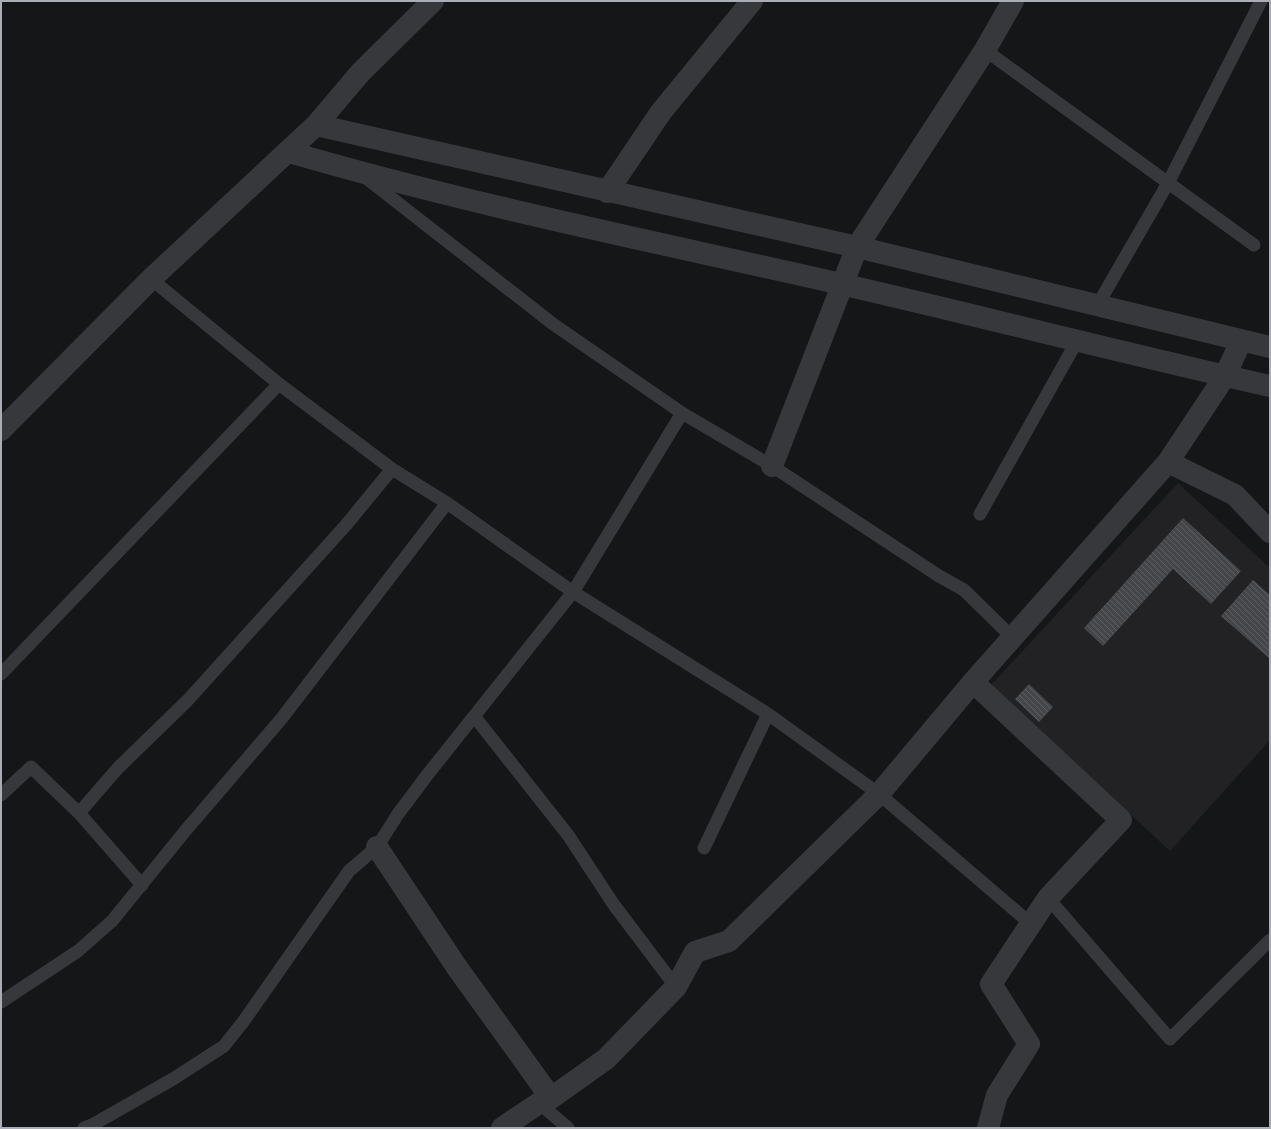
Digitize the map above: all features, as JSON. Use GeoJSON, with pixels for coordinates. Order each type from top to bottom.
{"type":"FeatureCollection","features":[{"type":"Feature","properties":{"kind":"street"},"geometry":{"type":"LineString","coordinates":[[1,430],[151,279],[289,152],[316,125],[361,72],[433,1]]}},
{"type":"Feature","properties":{"kind":"street"},"geometry":{"type":"LineString","coordinates":[[606,192],[662,112],[752,1]]}},
{"type":"Feature","properties":{"kind":"street"},"geometry":{"type":"LineString","coordinates":[[772,466],[857,247],[985,50],[1013,1]]}},
{"type":"Feature","properties":{"kind":"street"},"geometry":{"type":"LineString","coordinates":[[316,125],[606,192],[857,247],[1270,347]]}},
{"type":"Feature","properties":{"kind":"street"},"geometry":{"type":"LineString","coordinates":[[289,152],[359,172],[545,219],[843,284],[1270,386]]}},
{"type":"Feature","properties":{"kind":"street"},"geometry":{"type":"LineString","coordinates":[[502,1128],[606,1059],[676,987],[695,952],[729,941],[879,794],[1012,637],[1168,462],[1225,376],[1241,341]]}},
{"type":"Feature","properties":{"kind":"street"},"geometry":{"type":"LineString","coordinates":[[1168,462],[1235,495],[1270,532]]}},
{"type":"Feature","properties":{"kind":"street"},"geometry":{"type":"LineString","coordinates":[[973,682],[1121,820],[1048,898],[991,984],[1029,1044],[997,1095],[988,1128]]}},
{"type":"Feature","properties":{"kind":"street"},"geometry":{"type":"LineString","coordinates":[[377,847],[545,1100]]}},
{"type":"Feature","properties":{"kind":"lane"},"geometry":{"type":"LineString","coordinates":[[1097,306],[1168,183],[1261,1]]}},
{"type":"Feature","properties":{"kind":"lane"},"geometry":{"type":"LineString","coordinates":[[985,50],[1254,245]]}},
{"type":"Feature","properties":{"kind":"lane"},"geometry":{"type":"LineString","coordinates":[[359,172],[553,324],[682,413],[772,466],[921,565],[964,590],[1012,637]]}},
{"type":"Feature","properties":{"kind":"lane"},"geometry":{"type":"LineString","coordinates":[[151,279],[279,384],[392,469],[447,503],[573,592],[768,714],[879,794],[1031,924]]}},
{"type":"Feature","properties":{"kind":"lane"},"geometry":{"type":"LineString","coordinates":[[980,514],[1077,341]]}},
{"type":"Feature","properties":{"kind":"lane"},"geometry":{"type":"LineString","coordinates":[[1,674],[279,384]]}},
{"type":"Feature","properties":{"kind":"lane"},"geometry":{"type":"LineString","coordinates":[[84,1128],[94,1124],[173,1079],[224,1046],[349,871],[377,847],[398,814],[573,592],[682,413]]}},
{"type":"Feature","properties":{"kind":"lane"},"geometry":{"type":"LineString","coordinates":[[79,813],[118,768],[187,701],[346,525],[392,469]]}},
{"type":"Feature","properties":{"kind":"lane"},"geometry":{"type":"LineString","coordinates":[[1,1002],[78,951],[112,921],[186,830],[282,718],[447,503]]}},
{"type":"Feature","properties":{"kind":"lane"},"geometry":{"type":"LineString","coordinates":[[704,848],[768,714]]}},
{"type":"Feature","properties":{"kind":"lane"},"geometry":{"type":"LineString","coordinates":[[474,716],[568,835],[614,905],[676,987]]}},
{"type":"Feature","properties":{"kind":"lane"},"geometry":{"type":"LineString","coordinates":[[1,795],[31,767],[79,813],[142,885]]}},
{"type":"Feature","properties":{"kind":"lane"},"geometry":{"type":"LineString","coordinates":[[1048,898],[1170,1039],[1270,940]]}},
{"type":"Feature","properties":{"kind":"lane"},"geometry":{"type":"LineString","coordinates":[[545,1100],[568,1128]]}},
{"type":"Feature","properties":{"kind":"shaded area"},"geometry":{"type":"Polygon","coordinates":[[[1178,483],[1270,568],[1270,740],[1170,851],[991,685],[1178,483]]]}},
{"type":"Feature","properties":{"kind":"building"},"geometry":{"type":"Polygon","coordinates":[[[1183,518],[1241,571],[1211,604],[1173,569],[1103,646],[1084,628],[1183,518]]]}},
{"type":"Feature","properties":{"kind":"building"},"geometry":{"type":"Polygon","coordinates":[[[1253,580],[1270,595],[1270,659],[1221,616],[1253,580]]]}},
{"type":"Feature","properties":{"kind":"building"},"geometry":{"type":"Polygon","coordinates":[[[1029,684],[1053,707],[1039,722],[1015,699],[1029,684]]]}}]}
